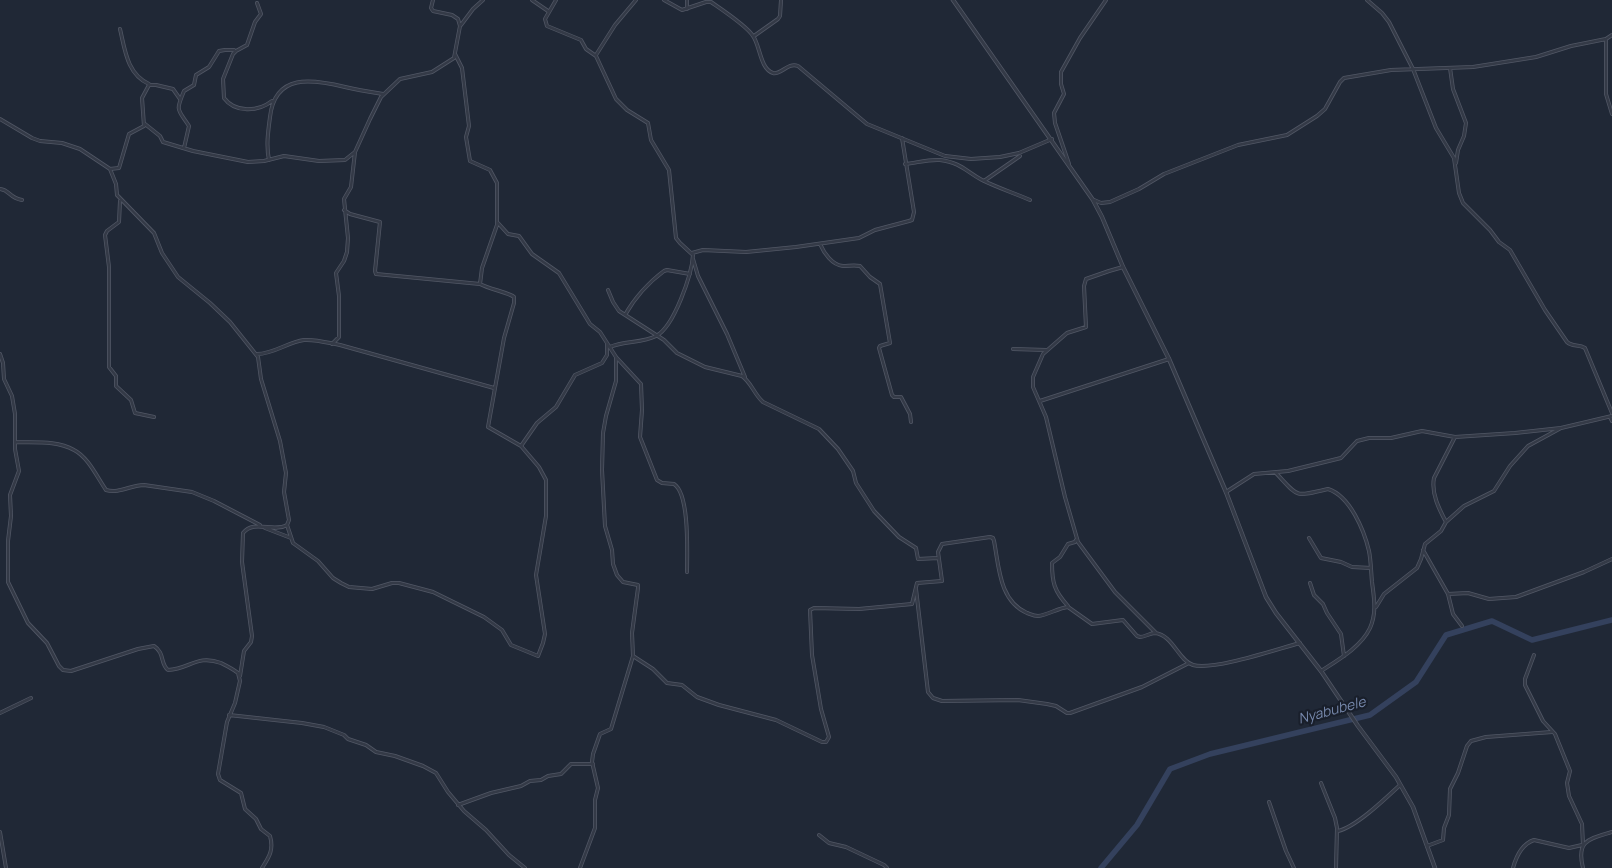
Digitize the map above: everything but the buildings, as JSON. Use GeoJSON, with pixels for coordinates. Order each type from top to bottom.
{"type":"FeatureCollection","features":[{"type":"Feature","properties":{"kind":"street"},"geometry":{"type":"LineString","coordinates":[[332,344],[339,337],[339,296],[336,273],[344,261],[347,252],[347,218],[344,210],[344,199],[351,187],[355,152],[383,94],[400,79],[432,72],[450,62],[455,54],[460,26],[458,19],[455,16],[432,11],[433,0]]}},
{"type":"Feature","properties":{"kind":"street"},"geometry":{"type":"LineString","coordinates":[[460,26],[473,9],[484,0]]}},
{"type":"Feature","properties":{"kind":"street"},"geometry":{"type":"LineString","coordinates":[[532,0],[548,11]]}},
{"type":"Feature","properties":{"kind":"street"},"geometry":{"type":"LineString","coordinates":[[556,0],[545,19],[548,26],[581,40],[586,49],[596,56],[616,99],[627,110],[648,123],[652,140],[669,170],[676,238],[692,253],[698,276],[728,334],[746,378],[758,397],[763,402],[819,429],[830,440],[853,471],[856,483],[871,507],[899,537],[917,550],[918,559],[938,558]]}},
{"type":"Feature","properties":{"kind":"street"},"geometry":{"type":"LineString","coordinates":[[596,56],[615,25],[636,0]]}},
{"type":"Feature","properties":{"kind":"street"},"geometry":{"type":"LineString","coordinates":[[664,0],[678,8],[687,9],[711,2],[754,36],[765,65],[772,72],[776,73],[792,65],[798,66],[867,124],[945,156],[971,159],[1000,157],[1019,153],[1052,140]]}},
{"type":"Feature","properties":{"kind":"street"},"geometry":{"type":"LineString","coordinates":[[687,0],[687,9]]}},
{"type":"Feature","properties":{"kind":"street"},"geometry":{"type":"LineString","coordinates":[[754,36],[778,19],[780,16],[781,0]]}},
{"type":"Feature","properties":{"kind":"street"},"geometry":{"type":"LineString","coordinates":[[953,0],[1093,200],[1123,268],[1168,359],[1226,492],[1266,597],[1276,613],[1321,671],[1400,786],[1413,807],[1435,868]]}},
{"type":"Feature","properties":{"kind":"street"},"geometry":{"type":"LineString","coordinates":[[1070,168],[1055,123],[1054,113],[1064,94],[1060,84],[1061,74],[1080,38],[1106,0]]}},
{"type":"Feature","properties":{"kind":"street"},"geometry":{"type":"LineString","coordinates":[[1367,0],[1389,22],[1413,69],[1436,128],[1453,154],[1463,203],[1490,230],[1499,242],[1508,247],[1545,310],[1567,342],[1569,344],[1581,345],[1585,348],[1612,421]]}},
{"type":"Feature","properties":{"kind":"street"},"geometry":{"type":"LineString","coordinates":[[184,148],[189,126],[178,113],[180,99],[184,91],[194,85],[196,75],[209,67],[219,52],[236,50],[247,45],[255,22],[261,14],[257,3]]}},
{"type":"Feature","properties":{"kind":"street"},"geometry":{"type":"LineString","coordinates":[[120,29],[126,57],[139,79],[150,84],[173,89],[180,99]]}},
{"type":"Feature","properties":{"kind":"street"},"geometry":{"type":"LineString","coordinates":[[1093,200],[1101,203],[1110,202],[1139,189],[1164,174],[1238,145],[1287,135],[1317,116],[1325,108],[1344,78],[1391,70],[1473,66],[1536,57],[1571,46],[1606,39],[1612,35]]}},
{"type":"Feature","properties":{"kind":"street"},"geometry":{"type":"LineString","coordinates":[[1606,39],[1606,94],[1612,114]]}},
{"type":"Feature","properties":{"kind":"street"},"geometry":{"type":"LineString","coordinates":[[236,50],[230,59],[223,78],[222,88],[224,100],[235,107],[263,108],[283,88],[300,81],[332,83],[383,94]]}},
{"type":"Feature","properties":{"kind":"street"},"geometry":{"type":"LineString","coordinates":[[455,54],[462,68],[469,126],[466,137],[470,160],[490,170],[497,181],[496,211],[498,223],[482,268],[480,284]]}},
{"type":"Feature","properties":{"kind":"street"},"geometry":{"type":"LineString","coordinates":[[1450,68],[1453,89],[1466,123],[1464,136],[1458,150],[1456,165]]}},
{"type":"Feature","properties":{"kind":"street"},"geometry":{"type":"LineString","coordinates":[[150,84],[142,98],[145,124],[160,136],[163,142],[194,151],[248,162],[284,156],[319,161],[345,160],[355,152]]}},
{"type":"Feature","properties":{"kind":"street"},"geometry":{"type":"LineString","coordinates":[[269,160],[267,146],[273,100]]}},
{"type":"Feature","properties":{"kind":"street"},"geometry":{"type":"LineString","coordinates":[[0,119],[40,141],[62,143],[80,149],[110,169],[120,200],[154,233],[162,253],[178,277],[218,310],[256,354],[261,379],[280,441],[286,473],[284,489],[289,520],[287,525],[293,542],[318,561],[333,578],[349,587],[372,589],[392,583],[399,583],[433,592],[484,617],[502,630],[511,645],[538,656],[545,634],[536,575],[545,527],[548,489],[540,467],[521,446],[488,427],[504,338],[515,298],[510,294],[494,291],[480,284],[376,274],[380,222],[350,214],[344,210]]}},
{"type":"Feature","properties":{"kind":"street"},"geometry":{"type":"LineString","coordinates":[[110,169],[120,168],[128,134],[145,124]]}},
{"type":"Feature","properties":{"kind":"street"},"geometry":{"type":"LineString","coordinates":[[692,253],[703,250],[746,252],[820,244],[859,238],[875,230],[912,220],[914,212],[902,138]]}},
{"type":"Feature","properties":{"kind":"street"},"geometry":{"type":"LineString","coordinates":[[984,181],[1020,156]]}},
{"type":"Feature","properties":{"kind":"street"},"geometry":{"type":"LineString","coordinates":[[905,164],[932,160],[961,165],[984,181],[1030,200]]}},
{"type":"Feature","properties":{"kind":"street"},"geometry":{"type":"LineString","coordinates":[[0,189],[5,190],[13,199],[22,200]]}},
{"type":"Feature","properties":{"kind":"street"},"geometry":{"type":"LineString","coordinates":[[120,200],[119,222],[107,231],[105,235],[108,267],[109,367],[116,376],[116,386],[131,400],[135,413],[154,417]]}},
{"type":"Feature","properties":{"kind":"street"},"geometry":{"type":"LineString","coordinates":[[498,223],[508,234],[519,236],[532,254],[559,273],[587,319],[600,332],[616,357],[641,384],[640,437],[654,476],[660,482],[677,485],[680,491],[686,520],[687,572]]}},
{"type":"Feature","properties":{"kind":"street"},"geometry":{"type":"LineString","coordinates":[[820,244],[824,252],[836,263],[844,266],[860,266],[880,284],[890,343],[878,348],[892,395],[894,397],[901,397],[910,414],[911,422]]}},
{"type":"Feature","properties":{"kind":"street"},"geometry":{"type":"LineString","coordinates":[[610,348],[656,336],[667,326],[683,293],[690,274],[693,258]]}},
{"type":"Feature","properties":{"kind":"street"},"geometry":{"type":"LineString","coordinates":[[1123,268],[1109,270],[1086,279],[1084,286],[1086,327],[1067,333],[1048,350],[1040,360],[1038,370],[1032,381],[1046,417],[1076,538],[1083,552],[1115,592],[1156,633],[1170,642],[1189,663],[1204,666],[1221,663],[1300,643]]}},
{"type":"Feature","properties":{"kind":"street"},"geometry":{"type":"LineString","coordinates":[[625,315],[635,301],[664,271],[690,274]]}},
{"type":"Feature","properties":{"kind":"street"},"geometry":{"type":"LineString","coordinates":[[608,290],[616,307],[668,344],[677,353],[705,367],[736,373],[746,378]]}},
{"type":"Feature","properties":{"kind":"street"},"geometry":{"type":"LineString","coordinates":[[256,354],[266,354],[305,340],[332,344],[494,388]]}},
{"type":"Feature","properties":{"kind":"street"},"geometry":{"type":"LineString","coordinates":[[521,446],[537,423],[556,407],[576,375],[602,363],[606,355],[607,344]]}},
{"type":"Feature","properties":{"kind":"street"},"geometry":{"type":"LineString","coordinates":[[1013,349],[1048,350]]}},
{"type":"Feature","properties":{"kind":"street"},"geometry":{"type":"LineString","coordinates":[[0,354],[3,363],[4,380],[12,396],[14,408],[15,442],[19,471],[10,495],[8,582],[28,623],[47,643],[61,669],[71,671],[152,646],[159,650],[165,667],[168,670],[182,668],[200,660],[208,659],[231,668],[240,676]]}},
{"type":"Feature","properties":{"kind":"street"},"geometry":{"type":"LineString","coordinates":[[580,868],[595,828],[598,788],[593,754],[600,734],[611,729],[633,656],[632,633],[638,586],[624,582],[615,572],[612,550],[605,530],[602,470],[603,433],[616,381],[616,357]]}},
{"type":"Feature","properties":{"kind":"street"},"geometry":{"type":"LineString","coordinates":[[1040,401],[1168,359]]}},
{"type":"Feature","properties":{"kind":"street"},"geometry":{"type":"LineString","coordinates":[[1226,492],[1254,474],[1288,471],[1341,458],[1357,441],[1370,438],[1391,438],[1422,431],[1455,437],[1561,428],[1611,415]]}},
{"type":"Feature","properties":{"kind":"street"},"geometry":{"type":"LineString","coordinates":[[1375,609],[1384,594],[1417,568],[1422,559],[1425,544],[1440,531],[1446,522],[1464,506],[1494,491],[1510,466],[1528,446],[1561,428]]}},
{"type":"Feature","properties":{"kind":"street"},"geometry":{"type":"LineString","coordinates":[[1446,522],[1433,485],[1434,478],[1455,437]]}},
{"type":"Feature","properties":{"kind":"street"},"geometry":{"type":"LineString","coordinates":[[15,442],[55,444],[74,450],[86,461],[108,491],[144,485],[192,492],[214,501],[261,526],[291,538]]}},
{"type":"Feature","properties":{"kind":"street"},"geometry":{"type":"LineString","coordinates":[[1275,472],[1296,493],[1307,495],[1328,489],[1340,495],[1356,515],[1369,551],[1375,609],[1373,620],[1366,635],[1344,656],[1321,671]]}},
{"type":"Feature","properties":{"kind":"street"},"geometry":{"type":"LineString","coordinates":[[262,868],[271,854],[270,836],[261,829],[256,819],[245,808],[241,793],[220,780],[218,774],[229,715],[235,703],[244,651],[251,642],[252,636],[243,576],[242,537],[245,530],[261,526],[282,528],[287,525]]}},
{"type":"Feature","properties":{"kind":"street"},"geometry":{"type":"LineString","coordinates":[[916,585],[920,582],[942,581],[938,558],[939,548],[942,544],[993,538],[1003,586],[1010,601],[1020,610],[1034,616],[1068,607]]}},
{"type":"Feature","properties":{"kind":"street"},"geometry":{"type":"LineString","coordinates":[[1076,538],[1075,542],[1068,544],[1060,557],[1052,563],[1051,575],[1056,593],[1068,607],[1092,624],[1123,620],[1137,636],[1156,633]]}},
{"type":"Feature","properties":{"kind":"street"},"geometry":{"type":"LineString","coordinates":[[1309,538],[1321,558],[1352,566],[1371,568]]}},
{"type":"Feature","properties":{"kind":"street"},"geometry":{"type":"LineString","coordinates":[[1423,549],[1448,594],[1453,614],[1462,626]]}},
{"type":"Feature","properties":{"kind":"street"},"geometry":{"type":"LineString","coordinates":[[1448,594],[1468,593],[1489,599],[1516,597],[1584,572],[1612,559]]}},
{"type":"Feature","properties":{"kind":"street"},"geometry":{"type":"LineString","coordinates":[[1310,583],[1314,595],[1323,604],[1341,634],[1344,656]]}},
{"type":"Feature","properties":{"kind":"street"},"geometry":{"type":"LineString","coordinates":[[633,656],[653,669],[667,683],[682,685],[697,697],[719,705],[776,720],[824,742],[828,741],[829,738],[821,709],[812,655],[810,610],[814,608],[859,609],[910,605],[914,603],[916,585]]}},
{"type":"Feature","properties":{"kind":"street"},"geometry":{"type":"LineString","coordinates":[[916,585],[928,692],[933,698],[942,701],[1018,700],[1056,706],[1066,713],[1070,713],[1142,687],[1189,663]]}},
{"type":"Feature","properties":{"kind":"street"},"geometry":{"type":"LineString","coordinates":[[1534,655],[1525,684],[1543,721],[1553,732],[1570,770],[1567,783],[1569,796],[1582,824],[1583,845],[1580,852],[1583,868]]}},
{"type":"Feature","properties":{"kind":"street"},"geometry":{"type":"LineString","coordinates":[[0,713],[31,698]]}},
{"type":"Feature","properties":{"kind":"street"},"geometry":{"type":"LineString","coordinates":[[229,715],[302,723],[328,728],[376,752],[395,756],[423,766],[436,773],[458,805],[525,868]]}},
{"type":"Feature","properties":{"kind":"street"},"geometry":{"type":"LineString","coordinates":[[1427,846],[1443,840],[1444,828],[1449,816],[1450,789],[1458,773],[1467,746],[1471,741],[1486,737],[1553,732]]}},
{"type":"Feature","properties":{"kind":"street"},"geometry":{"type":"LineString","coordinates":[[458,805],[491,793],[521,786],[530,781],[561,774],[571,764],[593,764]]}},
{"type":"Feature","properties":{"kind":"street"},"geometry":{"type":"LineString","coordinates":[[1321,783],[1338,830],[1336,868]]}},
{"type":"Feature","properties":{"kind":"street"},"geometry":{"type":"LineString","coordinates":[[1338,830],[1346,828],[1358,820],[1400,786]]}},
{"type":"Feature","properties":{"kind":"street"},"geometry":{"type":"LineString","coordinates":[[1269,802],[1294,868]]}},
{"type":"Feature","properties":{"kind":"street"},"geometry":{"type":"LineString","coordinates":[[0,832],[6,868]]}},
{"type":"Feature","properties":{"kind":"street"},"geometry":{"type":"LineString","coordinates":[[1514,868],[1518,854],[1529,842],[1534,840],[1569,848],[1583,845],[1591,839],[1612,832]]}},
{"type":"Feature","properties":{"kind":"street"},"geometry":{"type":"LineString","coordinates":[[819,835],[829,843],[846,847],[887,868]]}},
{"type":"Feature","properties":{"kind":"waterway","name":"Nyabubele"},"geometry":{"type":"LineString","coordinates":[[1101,868],[1137,825],[1170,769],[1210,754],[1370,715],[1416,682],[1446,635],[1492,621],[1532,640],[1612,620]]}}]}
